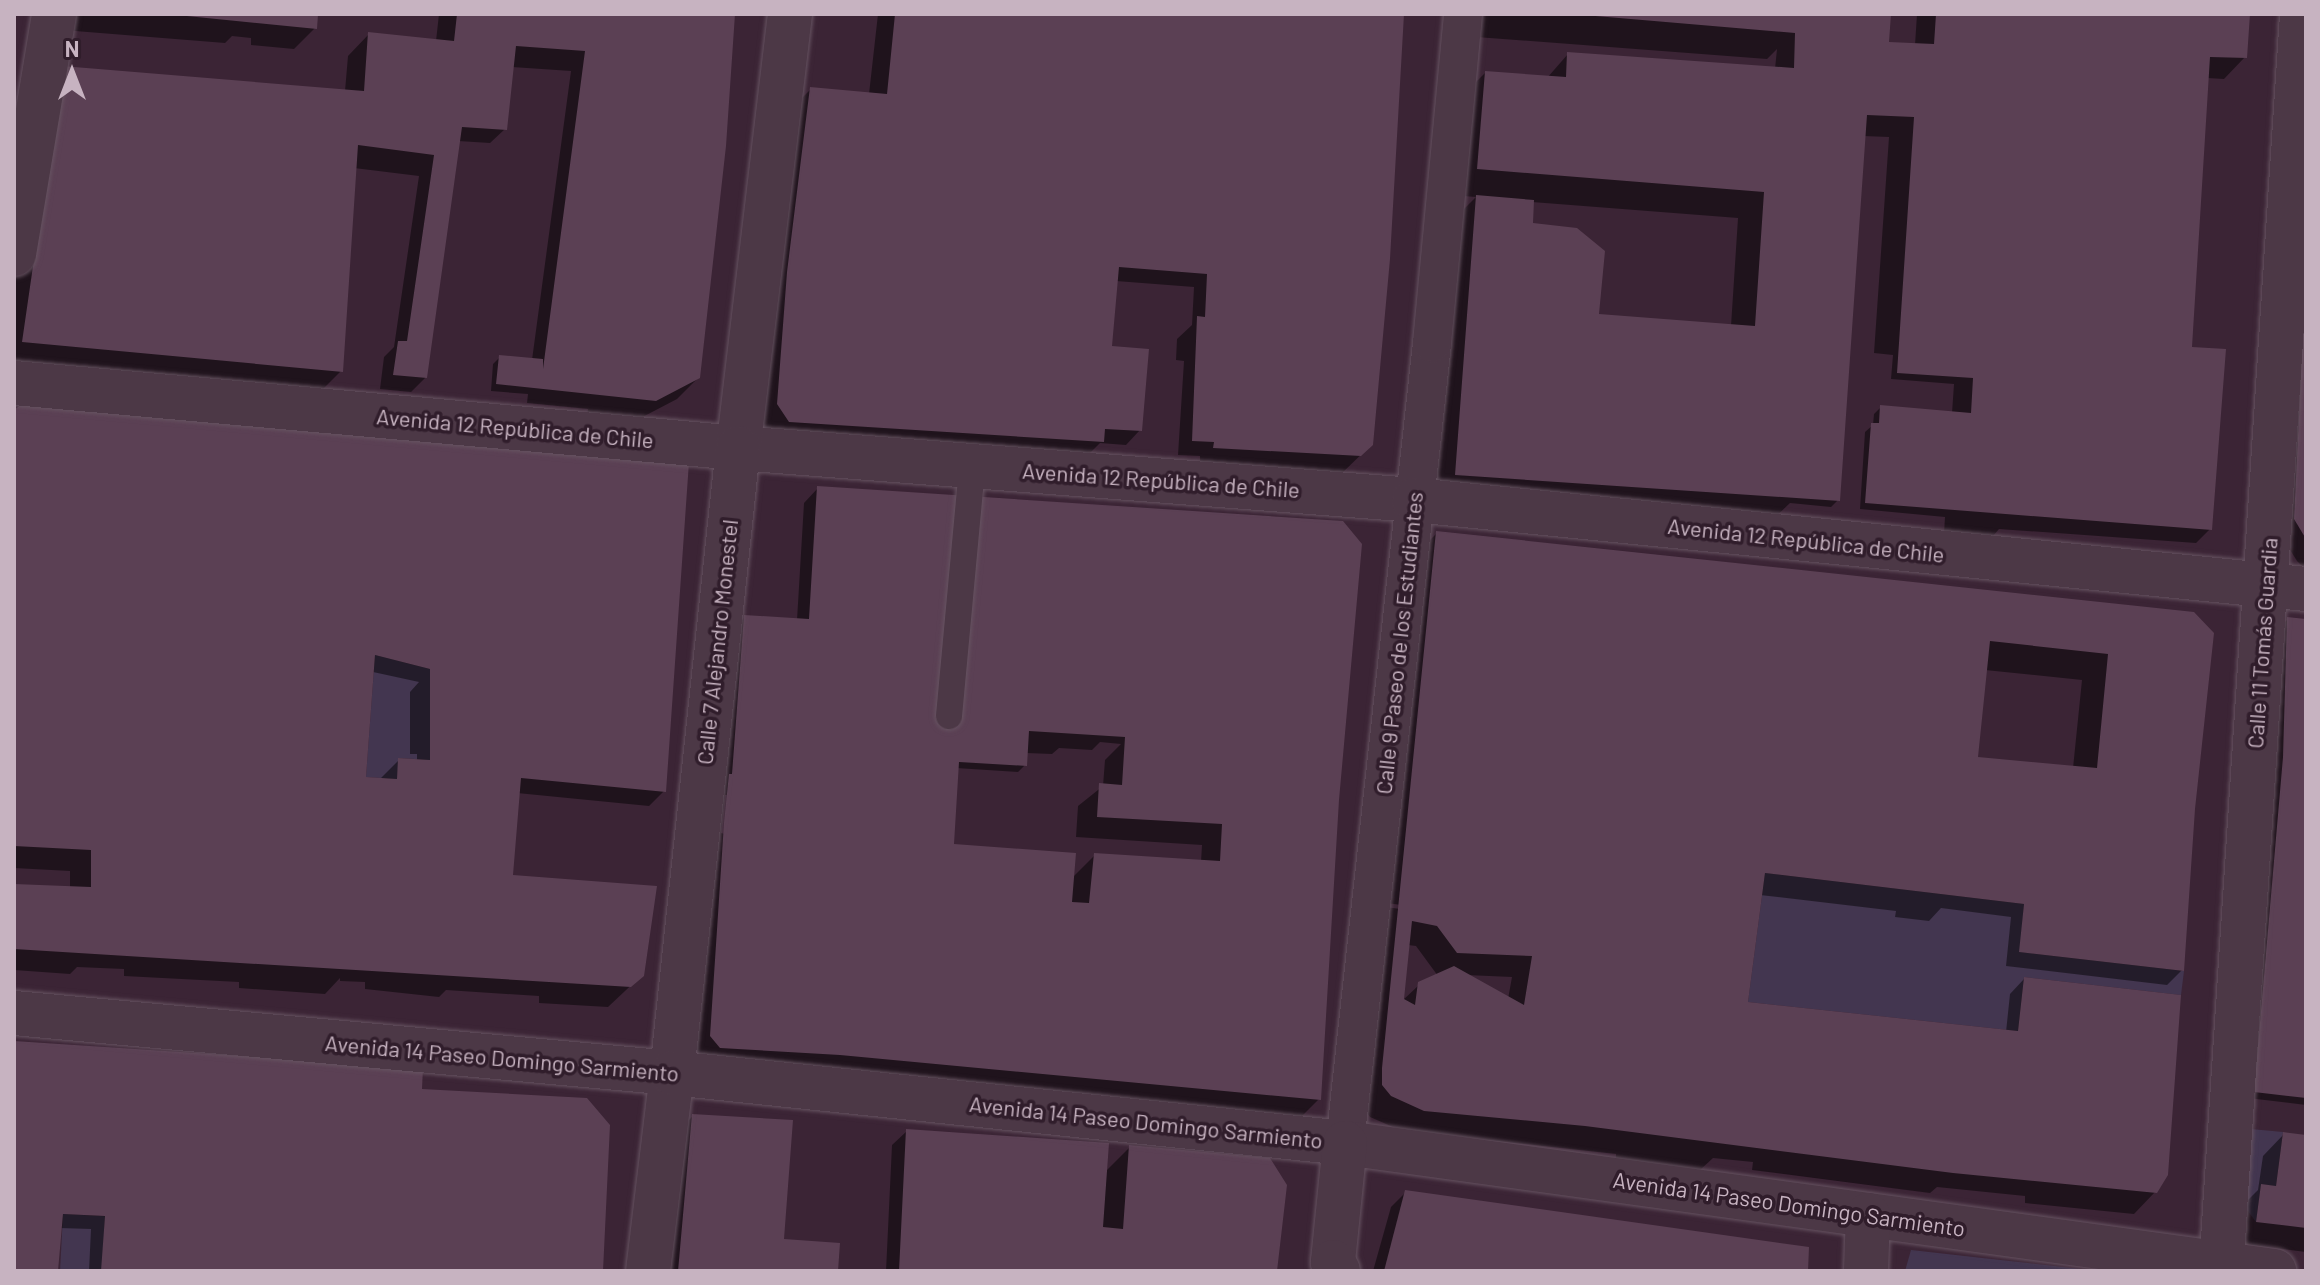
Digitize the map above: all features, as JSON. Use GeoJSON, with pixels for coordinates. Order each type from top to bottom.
{"type":"FeatureCollection","features":[{"type":"Feature","properties":{"kind":"street"},"geometry":{"type":"LineString","coordinates":[[14,254],[54,14]]}},
{"type":"Feature","properties":{"kind":"street","name":"Calle 7 Alejandro Monestel"},"geometry":{"type":"LineString","coordinates":[[648,1271],[738,448],[790,14]]}},
{"type":"Feature","properties":{"kind":"street","name":"Calle 9 Paseo de los Estudiantes"},"geometry":{"type":"LineString","coordinates":[[1334,1268],[1463,14]]}},
{"type":"Feature","properties":{"kind":"street","name":"Calle 11 Tomás Guardia"},"geometry":{"type":"LineString","coordinates":[[2222,1267],[2286,588],[2302,14]]}},
{"type":"Feature","properties":{"kind":"street","name":"Avenida 12 República de Chile"},"geometry":{"type":"LineString","coordinates":[[14,383],[738,448],[1414,500],[2286,588]]}},
{"type":"Feature","properties":{"kind":"street","name":"Avenida 14 Paseo Domingo Sarmiento"},"geometry":{"type":"LineString","coordinates":[[14,1013],[672,1073],[1345,1143],[2222,1267],[2274,1271]]}},
{"type":"Feature","properties":{"kind":"street"},"geometry":{"type":"LineString","coordinates":[[1866,1271],[1868,1215]]}},
{"type":"Feature","properties":{"kind":"lane"},"geometry":{"type":"LineString","coordinates":[[949,716],[972,466]]}},
{"type":"Feature","properties":{"kind":"shaded area"},"geometry":{"type":"Polygon","coordinates":[[[375,655],[430,669],[430,760],[399,758],[397,779],[366,777],[375,655]]]}},
{"type":"Feature","properties":{"kind":"shaded area"},"geometry":{"type":"Polygon","coordinates":[[[1765,873],[2024,904],[2020,952],[2184,971],[2181,995],[2024,977],[2018,1031],[1748,1002],[1765,873]]]}},
{"type":"Feature","properties":{"kind":"shaded area"},"geometry":{"type":"Polygon","coordinates":[[[2251,1129],[2283,1132],[2276,1186],[2261,1185],[2256,1222],[2245,1207],[2251,1129]]]}},
{"type":"Feature","properties":{"kind":"shaded area"},"geometry":{"type":"Polygon","coordinates":[[[63,1214],[105,1216],[102,1271],[60,1271],[63,1214]]]}},
{"type":"Feature","properties":{"kind":"shaded area"},"geometry":{"type":"Polygon","coordinates":[[[1911,1250],[2098,1271],[1905,1271],[1911,1250]]]}},
{"type":"Feature","properties":{"kind":"building"},"geometry":{"type":"Polygon","coordinates":[[[167,14],[318,14],[317,29],[167,14]]]}},
{"type":"Feature","properties":{"kind":"building"},"geometry":{"type":"Polygon","coordinates":[[[457,14],[735,14],[726,146],[700,378],[656,401],[496,384],[499,355],[543,359],[543,369],[585,51],[516,46],[507,130],[462,127],[427,378],[393,375],[398,341],[407,341],[434,155],[358,145],[343,372],[22,342],[62,66],[364,91],[368,32],[454,41],[457,14]]]}},
{"type":"Feature","properties":{"kind":"building"},"geometry":{"type":"Polygon","coordinates":[[[895,14],[1404,14],[1390,259],[1373,445],[1361,456],[1213,448],[1214,442],[1192,441],[1197,316],[1205,317],[1207,274],[1119,267],[1112,346],[1149,349],[1142,431],[1105,429],[1104,442],[789,422],[777,404],[787,272],[810,87],[887,94],[895,14]]]}},
{"type":"Feature","properties":{"kind":"building"},"geometry":{"type":"Polygon","coordinates":[[[1572,14],[1891,14],[1889,42],[1934,44],[1936,14],[2250,14],[2247,58],[2210,57],[2192,347],[2226,349],[2212,530],[1865,503],[1871,423],[1879,423],[1880,405],[1971,413],[1973,378],[1897,373],[1914,117],[1867,115],[1840,501],[1455,475],[1476,195],[1534,200],[1533,223],[1577,228],[1605,251],[1599,314],[1755,326],[1764,192],[1477,169],[1485,71],[1566,77],[1567,52],[1794,68],[1795,33],[1572,14]]]}},
{"type":"Feature","properties":{"kind":"building"},"geometry":{"type":"Polygon","coordinates":[[[2303,334],[2306,334],[2306,539],[2294,519],[2303,334]]]}},
{"type":"Feature","properties":{"kind":"building"},"geometry":{"type":"Polygon","coordinates":[[[26,401],[689,462],[666,792],[521,778],[513,875],[657,886],[644,976],[631,987],[14,949],[14,884],[91,887],[91,850],[14,846],[14,410],[26,401]],[[375,655],[366,777],[397,779],[398,758],[430,760],[430,669],[375,655]]]}},
{"type":"Feature","properties":{"kind":"building"},"geometry":{"type":"Polygon","coordinates":[[[817,486],[1343,521],[1362,544],[1339,800],[1321,1100],[840,1055],[720,1048],[710,1036],[724,823],[729,774],[732,774],[744,615],[809,619],[817,486]],[[1029,731],[1027,766],[959,762],[954,844],[1076,853],[1072,902],[1089,903],[1094,853],[1220,861],[1222,824],[1097,817],[1099,783],[1122,785],[1125,737],[1029,731]]]}},
{"type":"Feature","properties":{"kind":"building"},"geometry":{"type":"Polygon","coordinates":[[[1436,531],[2194,612],[2214,633],[2195,809],[2184,971],[2019,952],[2024,904],[1765,873],[1748,1002],[2018,1031],[2024,977],[2181,995],[2168,1175],[2157,1193],[1953,1173],[1585,1126],[1424,1111],[1391,1096],[1382,1085],[1436,531]],[[1990,641],[1978,757],[2097,768],[2108,654],[1990,641]],[[1412,921],[1404,999],[1415,1005],[1418,982],[1454,966],[1524,1005],[1532,956],[1457,953],[1437,926],[1412,921]]]}},
{"type":"Feature","properties":{"kind":"building"},"geometry":{"type":"Polygon","coordinates":[[[2287,617],[2306,619],[2306,1098],[2254,1092],[2283,757],[2287,617]]]}},
{"type":"Feature","properties":{"kind":"building"},"geometry":{"type":"Polygon","coordinates":[[[14,1041],[423,1068],[422,1089],[587,1098],[610,1125],[603,1271],[101,1271],[105,1216],[63,1214],[58,1271],[14,1271],[14,1041]]]}},
{"type":"Feature","properties":{"kind":"building"},"geometry":{"type":"Polygon","coordinates":[[[692,1114],[793,1120],[784,1239],[840,1243],[838,1271],[678,1271],[692,1114]]]}},
{"type":"Feature","properties":{"kind":"building"},"geometry":{"type":"Polygon","coordinates":[[[906,1129],[1109,1143],[1103,1227],[1123,1229],[1129,1145],[1270,1158],[1287,1185],[1277,1271],[899,1271],[906,1129]]]}},
{"type":"Feature","properties":{"kind":"building"},"geometry":{"type":"Polygon","coordinates":[[[2283,1132],[2306,1135],[2306,1228],[2256,1222],[2261,1184],[2276,1186],[2283,1132]]]}},
{"type":"Feature","properties":{"kind":"building"},"geometry":{"type":"Polygon","coordinates":[[[1405,1190],[1809,1247],[1808,1271],[1384,1271],[1405,1190]]]}}]}
